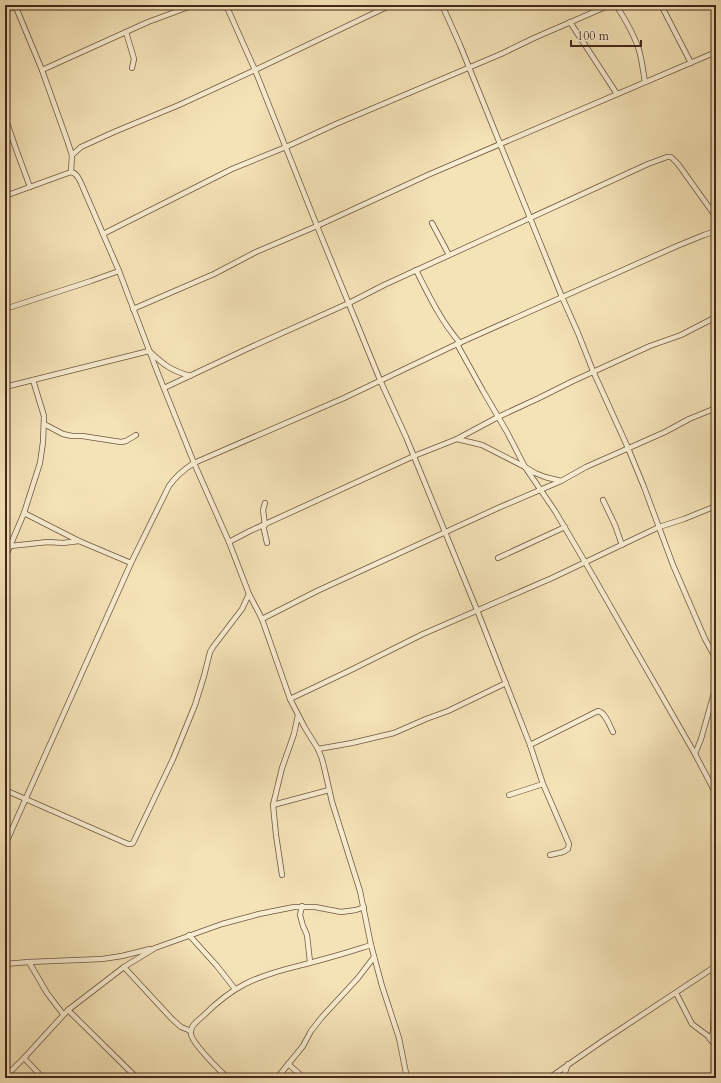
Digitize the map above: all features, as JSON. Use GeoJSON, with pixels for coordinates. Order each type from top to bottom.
{"type":"FeatureCollection","features":[{"type":"Feature","properties":{"kind":"street"},"geometry":{"type":"LineString","coordinates":[[42,70],[148,22],[194,5]]}},
{"type":"Feature","properties":{"kind":"street"},"geometry":{"type":"LineString","coordinates":[[226,5],[286,147],[380,380],[414,456],[478,610],[530,745],[543,784],[569,846],[565,851],[550,855]]}},
{"type":"Feature","properties":{"kind":"street"},"geometry":{"type":"LineString","coordinates":[[72,155],[81,147],[179,105],[391,5]]}},
{"type":"Feature","properties":{"kind":"street"},"geometry":{"type":"LineString","coordinates":[[442,5],[460,45],[593,372],[628,448],[673,565],[705,639],[716,659]]}},
{"type":"Feature","properties":{"kind":"street"},"geometry":{"type":"LineString","coordinates":[[103,234],[232,169],[469,68],[610,5]]}},
{"type":"Feature","properties":{"kind":"street"},"geometry":{"type":"LineString","coordinates":[[616,5],[630,28],[640,56],[645,82]]}},
{"type":"Feature","properties":{"kind":"street"},"geometry":{"type":"LineString","coordinates":[[661,5],[691,63]]}},
{"type":"Feature","properties":{"kind":"street"},"geometry":{"type":"LineString","coordinates":[[5,10],[15,6],[42,70],[72,155],[71,172]]}},
{"type":"Feature","properties":{"kind":"street"},"geometry":{"type":"LineString","coordinates":[[570,22],[617,94]]}},
{"type":"Feature","properties":{"kind":"street"},"geometry":{"type":"LineString","coordinates":[[126,32],[134,59],[132,68]]}},
{"type":"Feature","properties":{"kind":"street"},"geometry":{"type":"LineString","coordinates":[[133,308],[214,274],[256,252],[317,226],[430,174],[716,52]]}},
{"type":"Feature","properties":{"kind":"street"},"geometry":{"type":"LineString","coordinates":[[5,117],[30,187]]}},
{"type":"Feature","properties":{"kind":"street"},"geometry":{"type":"LineString","coordinates":[[164,388],[349,303],[416,270],[648,164],[669,157],[678,164],[716,217]]}},
{"type":"Feature","properties":{"kind":"street"},"geometry":{"type":"LineString","coordinates":[[5,196],[71,172]]}},
{"type":"Feature","properties":{"kind":"street"},"geometry":{"type":"LineString","coordinates":[[71,172],[76,175],[81,183],[119,271],[194,463],[229,542],[249,594],[262,619],[290,699],[318,749],[360,892],[374,957],[399,1038],[407,1078]]}},
{"type":"Feature","properties":{"kind":"street"},"geometry":{"type":"LineString","coordinates":[[432,223],[449,255]]}},
{"type":"Feature","properties":{"kind":"street"},"geometry":{"type":"LineString","coordinates":[[5,845],[130,563],[169,486],[185,469],[194,463],[344,398],[459,343],[678,246],[716,231]]}},
{"type":"Feature","properties":{"kind":"street"},"geometry":{"type":"LineString","coordinates":[[416,270],[440,317],[459,343],[525,467],[565,527],[695,754],[716,794]]}},
{"type":"Feature","properties":{"kind":"street"},"geometry":{"type":"LineString","coordinates":[[5,309],[119,271]]}},
{"type":"Feature","properties":{"kind":"street"},"geometry":{"type":"LineString","coordinates":[[229,542],[414,456],[457,439],[498,417],[593,372],[650,346],[681,335],[716,317]]}},
{"type":"Feature","properties":{"kind":"street"},"geometry":{"type":"LineString","coordinates":[[149,351],[169,368],[190,376]]}},
{"type":"Feature","properties":{"kind":"street"},"geometry":{"type":"LineString","coordinates":[[5,387],[149,351]]}},
{"type":"Feature","properties":{"kind":"street"},"geometry":{"type":"LineString","coordinates":[[5,558],[24,513],[40,463],[43,442],[44,416],[33,380]]}},
{"type":"Feature","properties":{"kind":"street"},"geometry":{"type":"LineString","coordinates":[[262,619],[445,532],[561,481],[586,467],[716,408]]}},
{"type":"Feature","properties":{"kind":"street"},"geometry":{"type":"LineString","coordinates":[[44,424],[63,434],[121,442],[126,441],[136,435]]}},
{"type":"Feature","properties":{"kind":"street"},"geometry":{"type":"LineString","coordinates":[[457,439],[482,445],[534,473],[561,481]]}},
{"type":"Feature","properties":{"kind":"street"},"geometry":{"type":"LineString","coordinates":[[603,500],[615,525],[622,545]]}},
{"type":"Feature","properties":{"kind":"street"},"geometry":{"type":"LineString","coordinates":[[265,503],[263,510],[267,543]]}},
{"type":"Feature","properties":{"kind":"street"},"geometry":{"type":"LineString","coordinates":[[290,699],[422,634],[552,578],[659,527],[716,506]]}},
{"type":"Feature","properties":{"kind":"street"},"geometry":{"type":"LineString","coordinates":[[24,513],[79,542],[130,563]]}},
{"type":"Feature","properties":{"kind":"street"},"geometry":{"type":"LineString","coordinates":[[498,558],[565,527]]}},
{"type":"Feature","properties":{"kind":"street"},"geometry":{"type":"LineString","coordinates":[[10,546],[48,542],[79,542]]}},
{"type":"Feature","properties":{"kind":"street"},"geometry":{"type":"LineString","coordinates":[[5,790],[128,844],[133,843],[170,766],[195,705],[210,652],[242,609],[249,594]]}},
{"type":"Feature","properties":{"kind":"street"},"geometry":{"type":"LineString","coordinates":[[318,749],[394,733],[506,683]]}},
{"type":"Feature","properties":{"kind":"street"},"geometry":{"type":"LineString","coordinates":[[695,754],[701,739],[716,686]]}},
{"type":"Feature","properties":{"kind":"street"},"geometry":{"type":"LineString","coordinates":[[530,745],[598,711],[604,714],[613,732]]}},
{"type":"Feature","properties":{"kind":"street"},"geometry":{"type":"LineString","coordinates":[[282,875],[273,805],[282,768],[292,742],[298,715]]}},
{"type":"Feature","properties":{"kind":"street"},"geometry":{"type":"LineString","coordinates":[[509,795],[543,784]]}},
{"type":"Feature","properties":{"kind":"street"},"geometry":{"type":"LineString","coordinates":[[273,805],[329,790]]}},
{"type":"Feature","properties":{"kind":"street"},"geometry":{"type":"LineString","coordinates":[[302,906],[300,915],[307,935],[310,962]]}},
{"type":"Feature","properties":{"kind":"street"},"geometry":{"type":"LineString","coordinates":[[5,964],[122,956],[155,948],[222,924],[259,914],[294,907],[315,907],[341,912],[364,907]]}},
{"type":"Feature","properties":{"kind":"street"},"geometry":{"type":"LineString","coordinates":[[189,935],[236,989]]}},
{"type":"Feature","properties":{"kind":"street"},"geometry":{"type":"LineString","coordinates":[[228,1078],[192,1037],[191,1031],[194,1024],[208,1010],[222,998],[244,984],[265,975],[310,962],[323,960],[371,945]]}},
{"type":"Feature","properties":{"kind":"street"},"geometry":{"type":"LineString","coordinates":[[5,1077],[68,1010],[124,967],[155,948]]}},
{"type":"Feature","properties":{"kind":"street"},"geometry":{"type":"LineString","coordinates":[[277,1078],[304,1046],[311,1031],[322,1017],[358,978],[374,957]]}},
{"type":"Feature","properties":{"kind":"street"},"geometry":{"type":"LineString","coordinates":[[29,962],[47,994],[64,1014]]}},
{"type":"Feature","properties":{"kind":"street"},"geometry":{"type":"LineString","coordinates":[[549,1078],[716,966]]}},
{"type":"Feature","properties":{"kind":"street"},"geometry":{"type":"LineString","coordinates":[[124,967],[181,1027],[191,1031]]}},
{"type":"Feature","properties":{"kind":"street"},"geometry":{"type":"LineString","coordinates":[[676,993],[692,1024],[704,1033],[716,1048]]}},
{"type":"Feature","properties":{"kind":"street"},"geometry":{"type":"LineString","coordinates":[[68,1010],[137,1078]]}},
{"type":"Feature","properties":{"kind":"street"},"geometry":{"type":"LineString","coordinates":[[710,1039],[714,1010]]}},
{"type":"Feature","properties":{"kind":"street"},"geometry":{"type":"LineString","coordinates":[[24,1058],[43,1078]]}},
{"type":"Feature","properties":{"kind":"street"},"geometry":{"type":"LineString","coordinates":[[288,1064],[304,1078]]}},
{"type":"Feature","properties":{"kind":"street"},"geometry":{"type":"LineString","coordinates":[[562,1078],[568,1064]]}}]}
